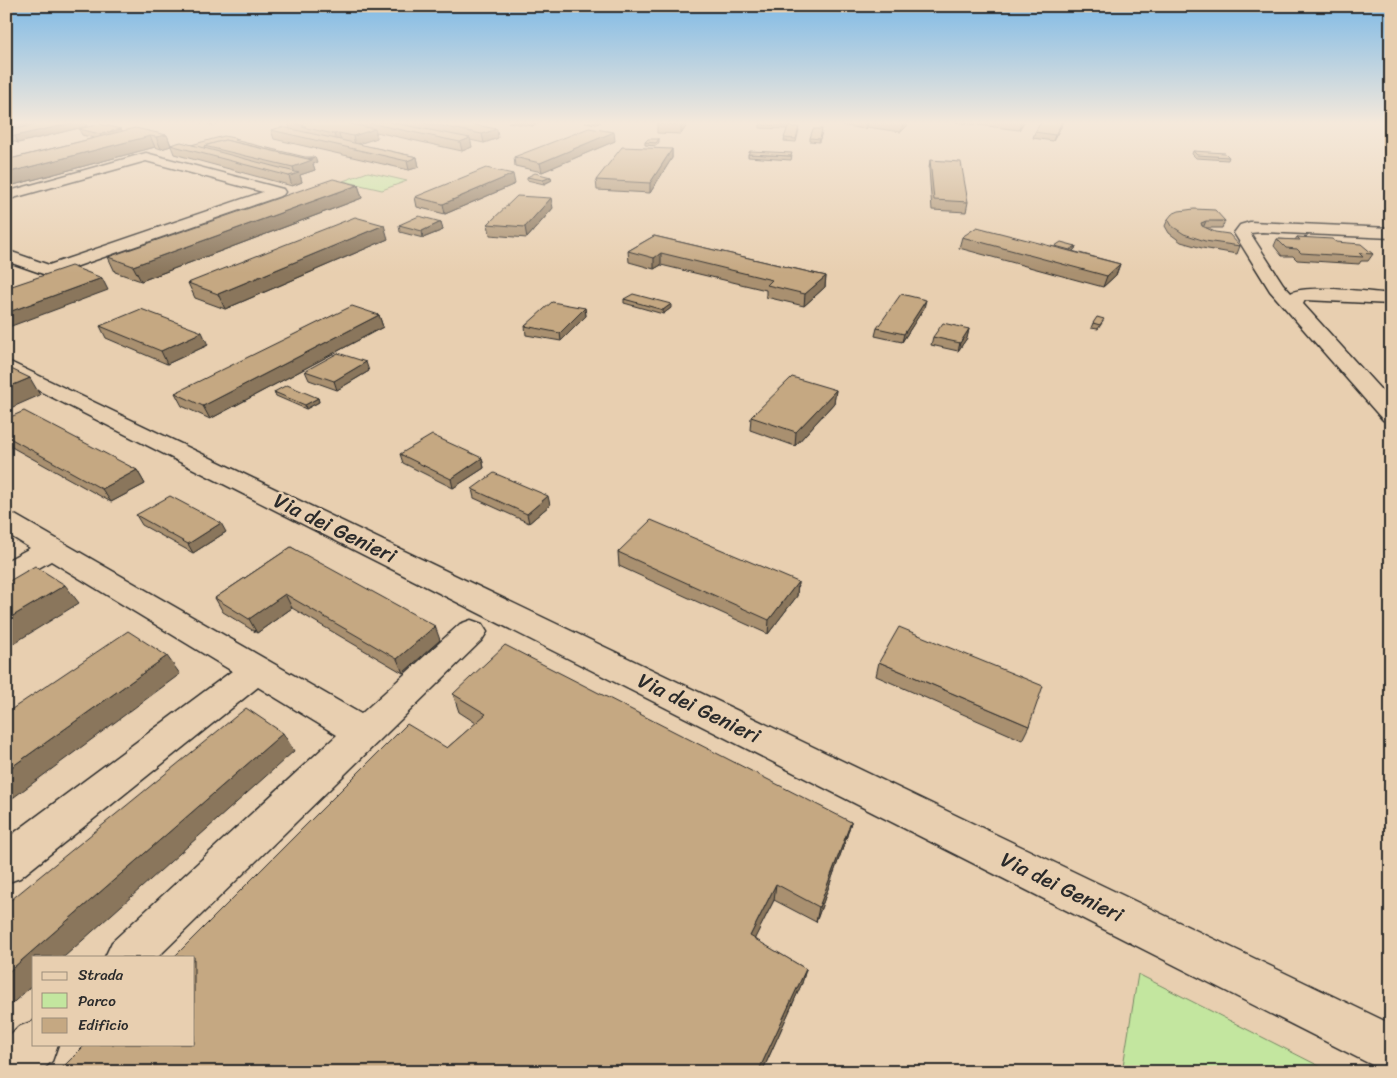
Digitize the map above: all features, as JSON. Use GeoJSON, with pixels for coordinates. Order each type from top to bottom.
{"type":"FeatureCollection","features":[{"type":"Feature","properties":{"kind":"street"},"geometry":{"type":"LineString","coordinates":[[6,196],[91,172]]}},
{"type":"Feature","properties":{"kind":"street"},"geometry":{"type":"LineString","coordinates":[[6,255],[49,271],[278,192],[204,172]]}},
{"type":"Feature","properties":{"kind":"street"},"geometry":{"type":"LineString","coordinates":[[1391,233],[1262,227],[1247,227],[1243,229],[1242,233],[1276,287],[1391,415]]}},
{"type":"Feature","properties":{"kind":"street"},"geometry":{"type":"LineString","coordinates":[[1293,305],[1299,295],[1391,298]]}},
{"type":"Feature","properties":{"kind":"street","name":"Via dei Genieri"},"geometry":{"type":"LineString","coordinates":[[6,366],[1391,1049]]}},
{"type":"Feature","properties":{"kind":"street"},"geometry":{"type":"LineString","coordinates":[[6,521],[363,733]]}},
{"type":"Feature","properties":{"kind":"street"},"geometry":{"type":"LineString","coordinates":[[6,574],[52,548]]}},
{"type":"Feature","properties":{"kind":"street"},"geometry":{"type":"LineString","coordinates":[[129,956],[471,632]]}},
{"type":"Feature","properties":{"kind":"street"},"geometry":{"type":"LineString","coordinates":[[6,864],[257,670]]}},
{"type":"Feature","properties":{"kind":"street"},"geometry":{"type":"LineString","coordinates":[[6,1072],[33,1046]]}},
{"type":"Feature","properties":{"kind":"green space"},"geometry":{"type":"Polygon","coordinates":[[[369,172],[407,181],[382,190],[343,181],[369,172]]]}},
{"type":"Feature","properties":{"kind":"green space"},"geometry":{"type":"Polygon","coordinates":[[[1138,974],[1331,1072],[1122,1072],[1138,974]]]}},
{"type":"Feature","properties":{"kind":"building"},"geometry":{"type":"Polygon","coordinates":[[[275,172],[299,173],[289,176],[275,172]]]}},
{"type":"Feature","properties":{"kind":"building"},"geometry":{"type":"Polygon","coordinates":[[[475,172],[513,174],[443,204],[415,197],[475,172]]]}},
{"type":"Feature","properties":{"kind":"building"},"geometry":{"type":"Polygon","coordinates":[[[602,172],[657,172],[650,183],[596,180],[602,172]]]}},
{"type":"Feature","properties":{"kind":"building"},"geometry":{"type":"Polygon","coordinates":[[[931,172],[963,172],[968,202],[934,200],[931,172]]]}},
{"type":"Feature","properties":{"kind":"building"},"geometry":{"type":"Polygon","coordinates":[[[535,173],[551,177],[543,180],[527,177],[535,173]]]}},
{"type":"Feature","properties":{"kind":"building"},"geometry":{"type":"Polygon","coordinates":[[[333,179],[358,185],[133,266],[108,257],[333,179]]]}},
{"type":"Feature","properties":{"kind":"building"},"geometry":{"type":"Polygon","coordinates":[[[517,196],[551,198],[525,227],[488,224],[517,196]]]}},
{"type":"Feature","properties":{"kind":"building"},"geometry":{"type":"Polygon","coordinates":[[[1194,209],[1215,210],[1225,221],[1206,221],[1201,223],[1202,226],[1215,232],[1229,234],[1240,246],[1205,241],[1184,234],[1172,226],[1168,219],[1172,214],[1179,211],[1194,209]]]}},
{"type":"Feature","properties":{"kind":"building"},"geometry":{"type":"Polygon","coordinates":[[[419,216],[441,222],[422,231],[399,225],[419,216]]]}},
{"type":"Feature","properties":{"kind":"building"},"geometry":{"type":"Polygon","coordinates":[[[355,217],[384,225],[218,294],[188,283],[355,217]]]}},
{"type":"Feature","properties":{"kind":"building"},"geometry":{"type":"Polygon","coordinates":[[[977,227],[1120,264],[1107,276],[962,237],[977,227]]]}},
{"type":"Feature","properties":{"kind":"building"},"geometry":{"type":"Polygon","coordinates":[[[654,236],[826,276],[805,294],[767,285],[772,280],[661,253],[654,258],[628,251],[654,236]]]}},
{"type":"Feature","properties":{"kind":"building"},"geometry":{"type":"Polygon","coordinates":[[[1297,237],[1332,239],[1336,242],[1361,244],[1373,254],[1359,253],[1363,257],[1301,253],[1297,249],[1286,248],[1277,239],[1300,240],[1297,237]]]}},
{"type":"Feature","properties":{"kind":"building"},"geometry":{"type":"Polygon","coordinates":[[[1061,242],[1076,246],[1070,250],[1055,246],[1061,242]]]}},
{"type":"Feature","properties":{"kind":"building"},"geometry":{"type":"Polygon","coordinates":[[[71,266],[102,278],[6,313],[6,288],[71,266]]]}},
{"type":"Feature","properties":{"kind":"building"},"geometry":{"type":"Polygon","coordinates":[[[633,294],[671,304],[663,310],[624,299],[633,294]]]}},
{"type":"Feature","properties":{"kind":"building"},"geometry":{"type":"Polygon","coordinates":[[[901,294],[926,300],[904,334],[877,328],[901,294]]]}},
{"type":"Feature","properties":{"kind":"building"},"geometry":{"type":"Polygon","coordinates":[[[552,302],[585,308],[560,333],[525,326],[552,302]]]}},
{"type":"Feature","properties":{"kind":"building"},"geometry":{"type":"Polygon","coordinates":[[[352,306],[379,315],[203,406],[175,393],[352,306]]]}},
{"type":"Feature","properties":{"kind":"building"},"geometry":{"type":"Polygon","coordinates":[[[141,309],[202,332],[161,351],[100,326],[141,309]]]}},
{"type":"Feature","properties":{"kind":"building"},"geometry":{"type":"Polygon","coordinates":[[[1097,317],[1104,319],[1100,325],[1093,323],[1097,317]]]}},
{"type":"Feature","properties":{"kind":"building"},"geometry":{"type":"Polygon","coordinates":[[[943,323],[969,329],[960,343],[933,337],[943,323]]]}},
{"type":"Feature","properties":{"kind":"building"},"geometry":{"type":"Polygon","coordinates":[[[338,353],[366,362],[334,381],[305,371],[338,353]]]}},
{"type":"Feature","properties":{"kind":"building"},"geometry":{"type":"Polygon","coordinates":[[[11,369],[30,378],[6,388],[6,371],[11,369]]]}},
{"type":"Feature","properties":{"kind":"building"},"geometry":{"type":"Polygon","coordinates":[[[792,377],[836,390],[796,432],[751,417],[792,377]]]}},
{"type":"Feature","properties":{"kind":"building"},"geometry":{"type":"Polygon","coordinates":[[[287,385],[318,398],[305,405],[274,392],[287,385]]]}},
{"type":"Feature","properties":{"kind":"building"},"geometry":{"type":"Polygon","coordinates":[[[24,411],[137,470],[102,489],[6,436],[6,419],[24,411]]]}},
{"type":"Feature","properties":{"kind":"building"},"geometry":{"type":"Polygon","coordinates":[[[432,435],[482,458],[451,479],[400,454],[432,435]]]}},
{"type":"Feature","properties":{"kind":"building"},"geometry":{"type":"Polygon","coordinates":[[[494,473],[548,496],[527,514],[472,489],[494,473]]]}},
{"type":"Feature","properties":{"kind":"building"},"geometry":{"type":"Polygon","coordinates":[[[170,496],[221,523],[188,544],[136,515],[170,496]]]}},
{"type":"Feature","properties":{"kind":"building"},"geometry":{"type":"Polygon","coordinates":[[[651,520],[798,582],[769,620],[618,552],[651,520]]]}},
{"type":"Feature","properties":{"kind":"building"},"geometry":{"type":"Polygon","coordinates":[[[291,547],[435,626],[397,659],[285,594],[249,619],[215,598],[291,547]]]}},
{"type":"Feature","properties":{"kind":"building"},"geometry":{"type":"Polygon","coordinates":[[[35,566],[65,585],[6,620],[6,583],[35,566]]]}},
{"type":"Feature","properties":{"kind":"building"},"geometry":{"type":"Polygon","coordinates":[[[899,627],[1043,686],[1029,726],[879,662],[899,627]]]}},
{"type":"Feature","properties":{"kind":"building"},"geometry":{"type":"Polygon","coordinates":[[[128,631],[167,656],[6,771],[6,713],[128,631]]]}},
{"type":"Feature","properties":{"kind":"building"},"geometry":{"type":"Polygon","coordinates":[[[505,645],[851,822],[819,907],[776,884],[750,936],[806,969],[758,1072],[58,1072],[84,1046],[195,1046],[195,956],[175,956],[407,724],[447,748],[486,714],[453,694],[505,645]]]}},
{"type":"Feature","properties":{"kind":"building"},"geometry":{"type":"Polygon","coordinates":[[[246,708],[283,733],[6,974],[6,904],[246,708]]]}}]}
